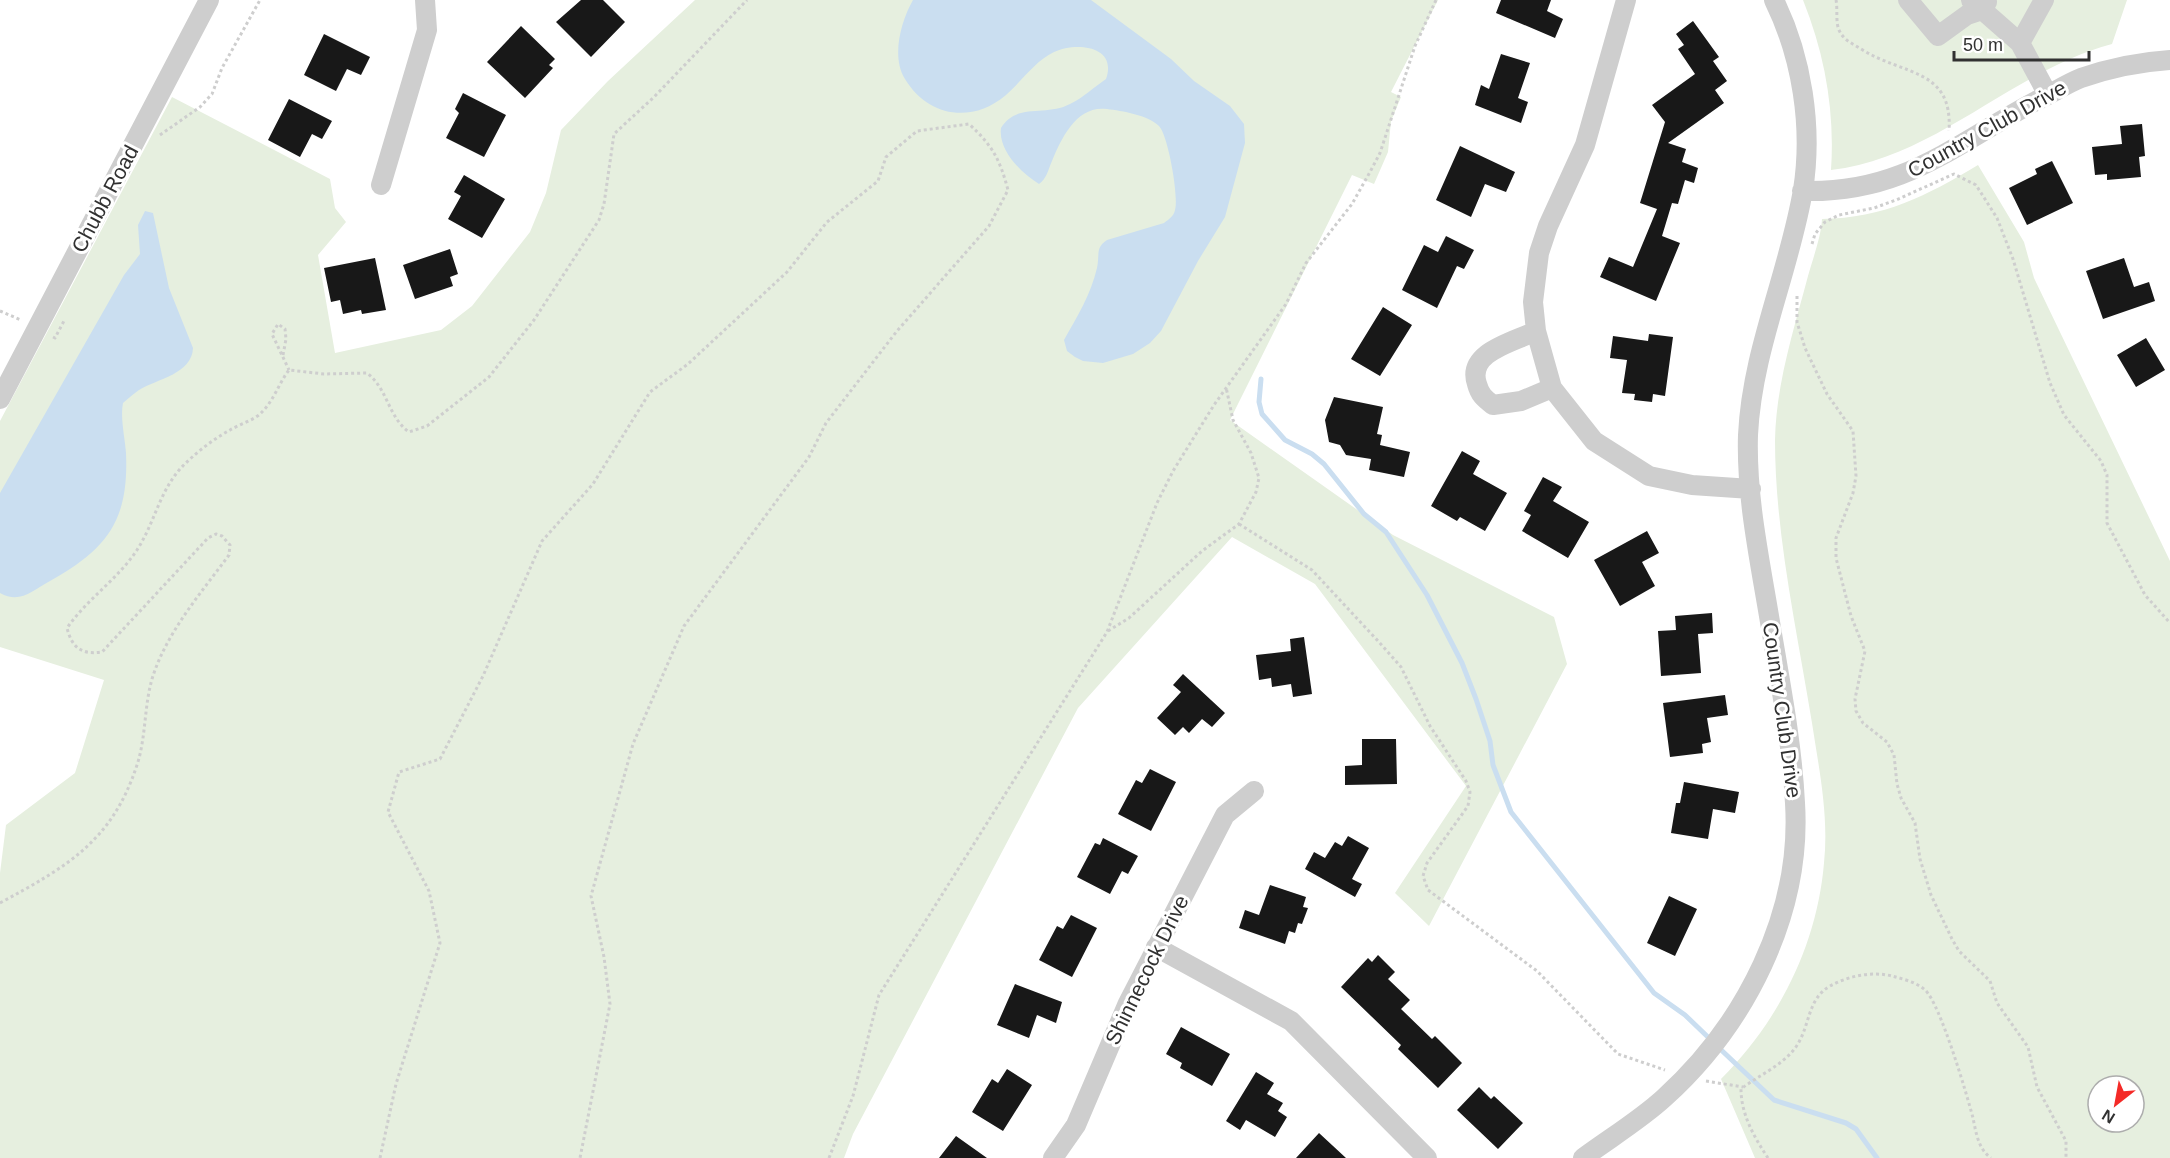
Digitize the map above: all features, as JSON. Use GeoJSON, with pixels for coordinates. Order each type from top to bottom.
{"type":"FeatureCollection","features":[{"type":"Feature","properties":{"kind":"street","name":"Chubb Road"},"geometry":{"type":"LineString","coordinates":[[0,399],[209,0]]}},
{"type":"Feature","properties":{"kind":"street"},"geometry":{"type":"LineString","coordinates":[[381,186],[427,30],[425,0]]}},
{"type":"Feature","properties":{"kind":"street"},"geometry":{"type":"LineString","coordinates":[[1626,0],[1586,145],[1548,226],[1539,253],[1533,302],[1536,331],[1552,388],[1594,441],[1649,476],[1692,485],[1751,489]]}},
{"type":"Feature","properties":{"kind":"street","name":"Country Club Drive"},"geometry":{"type":"LineString","coordinates":[[1588,1157],[1663,1099],[1726,1030],[1751,991],[1771,944],[1786,897],[1794,844],[1796,806],[1792,764],[1751,489],[1749,435],[1756,375],[1802,191],[1806,155],[1800,69],[1774,0]]}},
{"type":"Feature","properties":{"kind":"street"},"geometry":{"type":"LineString","coordinates":[[1908,0],[1938,36],[1980,3],[2020,43],[2048,95]]}},
{"type":"Feature","properties":{"kind":"street"},"geometry":{"type":"LineString","coordinates":[[2020,43],[2044,0]]}},
{"type":"Feature","properties":{"kind":"street","name":"Country Club Drive"},"geometry":{"type":"LineString","coordinates":[[1802,191],[1831,192],[1874,186],[1908,174],[2079,79],[2132,63],[2170,60]]}},
{"type":"Feature","properties":{"kind":"street"},"geometry":{"type":"LineString","coordinates":[[1536,331],[1488,352],[1477,364],[1475,378],[1481,396],[1493,405],[1521,401],[1552,388]]}},
{"type":"Feature","properties":{"kind":"street","name":"Shinnecock Drive"},"geometry":{"type":"LineString","coordinates":[[1053,1158],[1076,1125],[1128,1003],[1225,815],[1254,791]]}},
{"type":"Feature","properties":{"kind":"street"},"geometry":{"type":"LineString","coordinates":[[1156,947],[1291,1021],[1427,1158]]}},
{"type":"Feature","properties":{"kind":"path"},"geometry":{"type":"LineString","coordinates":[[158,139],[162,133],[200,107],[212,94],[222,68],[260,0]]}},
{"type":"Feature","properties":{"kind":"path"},"geometry":{"type":"LineString","coordinates":[[289,370],[324,374],[367,373],[382,390],[399,425],[409,432],[427,426],[489,377],[528,328],[592,234],[604,204],[614,134],[654,97],[747,0]]}},
{"type":"Feature","properties":{"kind":"path"},"geometry":{"type":"LineString","coordinates":[[829,1158],[853,1096],[879,995],[1107,632],[1157,503],[1173,471],[1226,387],[1286,304],[1306,263],[1352,204],[1370,172],[1380,153],[1415,46],[1436,0]]}},
{"type":"Feature","properties":{"kind":"path"},"geometry":{"type":"LineString","coordinates":[[1836,0],[1838,30],[1846,40],[1872,56],[1940,86],[1947,99],[1950,115],[1949,152],[1952,175]]}},
{"type":"Feature","properties":{"kind":"path"},"geometry":{"type":"LineString","coordinates":[[380,1158],[396,1084],[440,943],[429,891],[388,812],[399,772],[440,759],[483,676],[542,541],[593,484],[650,392],[688,364],[787,272],[827,222],[878,181],[886,156],[917,131],[969,124],[985,139],[1000,161],[1008,190],[994,217],[975,243],[897,331],[826,423],[809,457],[684,626],[633,744],[591,896],[604,957],[610,1004],[580,1158]]}},
{"type":"Feature","properties":{"kind":"path"},"geometry":{"type":"LineString","coordinates":[[1810,251],[1815,234],[1825,222],[1839,215],[1896,200],[1952,175],[1967,178],[1976,185],[1997,218],[2013,259],[2050,383],[2064,415],[2101,461],[2107,475],[2107,523],[2145,595],[2170,623]]}},
{"type":"Feature","properties":{"kind":"path"},"geometry":{"type":"LineString","coordinates":[[1799,287],[1796,305],[1797,322],[1805,348],[1827,394],[1853,431],[1856,476],[1853,494],[1836,538],[1836,558],[1851,616],[1865,651],[1855,699],[1856,711],[1863,723],[1887,742],[1894,755],[1897,784],[1901,798],[1915,824],[1920,859],[1931,895],[1959,951],[1990,981],[1997,1003],[2028,1047],[2037,1087],[2066,1141],[2066,1158]]}},
{"type":"Feature","properties":{"kind":"path"},"geometry":{"type":"LineString","coordinates":[[0,311],[55,338],[66,318]]}},
{"type":"Feature","properties":{"kind":"path"},"geometry":{"type":"LineString","coordinates":[[0,903],[64,868],[98,839],[122,801],[138,764],[152,680],[164,651],[192,604],[229,555],[230,545],[222,536],[216,534],[208,538],[102,652],[88,654],[78,650],[70,639],[67,628],[81,608],[112,581],[137,550],[164,490],[180,470],[198,452],[227,432],[261,414],[273,399],[289,370],[272,334],[278,324],[285,329],[283,354]]}},
{"type":"Feature","properties":{"kind":"path"},"geometry":{"type":"LineString","coordinates":[[1107,632],[1129,618],[1203,551],[1239,524],[1256,492],[1259,478],[1251,453],[1233,420],[1226,387]]}},
{"type":"Feature","properties":{"kind":"path"},"geometry":{"type":"LineString","coordinates":[[1239,524],[1312,570],[1401,667],[1430,726],[1466,781],[1470,792],[1468,806],[1427,863],[1423,876],[1428,890],[1537,971],[1618,1054],[1686,1076],[1743,1087]]}},
{"type":"Feature","properties":{"kind":"path"},"geometry":{"type":"LineString","coordinates":[[1767,1158],[1741,1103],[1743,1087],[1788,1056],[1800,1041],[1809,1012],[1818,995],[1830,986],[1869,973],[1907,980],[1925,990],[1935,1002],[1961,1078],[1976,1135],[1984,1154],[1991,1158]]}},
{"type":"Feature","properties":{"kind":"green space"},"geometry":{"type":"Polygon","coordinates":[[[695,0],[1438,0],[1391,92],[1401,97],[1391,121],[1388,152],[1374,184],[1352,175],[1230,420],[1393,535],[1554,617],[1567,664],[1429,926],[1395,893],[1466,786],[1315,584],[1232,537],[1078,708],[853,1134],[844,1158],[0,1158],[0,873],[6,825],[75,773],[104,680],[0,647],[0,421],[172,97],[330,179],[335,208],[346,222],[318,255],[335,353],[441,330],[472,306],[530,232],[546,193],[561,130],[608,81],[695,0]]]}},
{"type":"Feature","properties":{"kind":"green space"},"geometry":{"type":"Polygon","coordinates":[[[1803,0],[2127,0],[2112,44],[2040,73],[1939,132],[1905,149],[1869,162],[1831,170],[1831,126],[1827,84],[1817,41],[1803,0]]]}},
{"type":"Feature","properties":{"kind":"green space"},"geometry":{"type":"Polygon","coordinates":[[[1978,165],[2024,242],[2034,278],[2170,561],[2170,1158],[1755,1158],[1721,1079],[1761,1032],[1792,980],[1813,923],[1824,863],[1825,828],[1822,793],[1779,511],[1775,440],[1782,377],[1822,219],[1844,218],[1885,210],[1922,195],[1978,165]]]}},
{"type":"Feature","properties":{"kind":"water"},"geometry":{"type":"Polygon","coordinates":[[[913,0],[1091,0],[1171,59],[1194,81],[1230,106],[1244,124],[1245,143],[1225,217],[1198,261],[1161,331],[1150,343],[1133,354],[1103,363],[1083,361],[1075,357],[1067,351],[1064,340],[1091,287],[1097,268],[1099,249],[1103,243],[1164,223],[1174,212],[1176,203],[1172,166],[1166,141],[1159,126],[1142,116],[1120,111],[1096,109],[1087,112],[1079,117],[1066,133],[1046,176],[1039,184],[1025,174],[1012,160],[1003,144],[1001,128],[1015,115],[1061,108],[1079,99],[1106,79],[1108,68],[1106,59],[1100,53],[1083,47],[1054,52],[993,104],[965,113],[951,112],[926,102],[915,92],[901,70],[899,39],[913,0]]]}},
{"type":"Feature","properties":{"kind":"water"},"geometry":{"type":"Polygon","coordinates":[[[145,211],[153,213],[169,288],[193,348],[191,357],[180,370],[139,390],[123,403],[126,477],[123,497],[118,515],[100,544],[70,569],[32,592],[20,597],[7,596],[0,593],[0,493],[124,275],[140,254],[138,225],[145,211]]]}},
{"type":"Feature","properties":{"kind":"building"},"geometry":{"type":"Polygon","coordinates":[[[581,0],[603,0],[625,22],[591,57],[556,22],[581,0]]]}},
{"type":"Feature","properties":{"kind":"building"},"geometry":{"type":"Polygon","coordinates":[[[1501,0],[1551,0],[1547,11],[1563,19],[1555,38],[1496,13],[1501,0]]]}},
{"type":"Feature","properties":{"kind":"building"},"geometry":{"type":"Polygon","coordinates":[[[1693,21],[1719,57],[1713,61],[1727,81],[1715,90],[1724,103],[1668,143],[1686,149],[1682,162],[1698,168],[1694,183],[1685,180],[1678,204],[1672,203],[1662,236],[1680,243],[1656,301],[1600,277],[1609,257],[1633,267],[1657,209],[1640,203],[1665,122],[1652,105],[1695,74],[1678,49],[1684,45],[1676,34],[1693,21]]]}},
{"type":"Feature","properties":{"kind":"building"},"geometry":{"type":"Polygon","coordinates":[[[521,26],[555,59],[549,65],[553,68],[525,98],[487,62],[521,26]]]}},
{"type":"Feature","properties":{"kind":"building"},"geometry":{"type":"Polygon","coordinates":[[[324,34],[370,57],[361,75],[347,69],[336,91],[304,75],[324,34]]]}},
{"type":"Feature","properties":{"kind":"building"},"geometry":{"type":"Polygon","coordinates":[[[1501,54],[1530,63],[1518,98],[1528,102],[1521,123],[1475,105],[1481,85],[1489,89],[1501,54]]]}},
{"type":"Feature","properties":{"kind":"building"},"geometry":{"type":"Polygon","coordinates":[[[463,93],[506,115],[484,157],[446,138],[459,113],[455,109],[463,93]]]}},
{"type":"Feature","properties":{"kind":"building"},"geometry":{"type":"Polygon","coordinates":[[[289,99],[332,121],[322,139],[312,134],[300,157],[268,140],[289,99]]]}},
{"type":"Feature","properties":{"kind":"building"},"geometry":{"type":"Polygon","coordinates":[[[2142,124],[2145,156],[2139,157],[2141,177],[2107,180],[2107,174],[2095,175],[2092,147],[2122,144],[2120,126],[2142,124]]]}},
{"type":"Feature","properties":{"kind":"building"},"geometry":{"type":"Polygon","coordinates":[[[1460,146],[1515,172],[1506,192],[1485,184],[1471,217],[1436,200],[1460,146]]]}},
{"type":"Feature","properties":{"kind":"building"},"geometry":{"type":"Polygon","coordinates":[[[2052,161],[2073,203],[2027,225],[2009,188],[2037,174],[2035,169],[2052,161]]]}},
{"type":"Feature","properties":{"kind":"building"},"geometry":{"type":"Polygon","coordinates":[[[464,175],[505,199],[482,238],[448,219],[461,196],[454,192],[464,175]]]}},
{"type":"Feature","properties":{"kind":"building"},"geometry":{"type":"Polygon","coordinates":[[[1446,236],[1474,250],[1464,269],[1457,266],[1437,308],[1402,290],[1424,245],[1438,252],[1446,236]]]}},
{"type":"Feature","properties":{"kind":"building"},"geometry":{"type":"Polygon","coordinates":[[[450,249],[458,274],[450,277],[453,286],[415,299],[403,265],[450,249]]]}},
{"type":"Feature","properties":{"kind":"building"},"geometry":{"type":"Polygon","coordinates":[[[375,258],[386,310],[362,314],[361,310],[343,314],[340,300],[331,302],[324,268],[375,258]]]}},
{"type":"Feature","properties":{"kind":"building"},"geometry":{"type":"Polygon","coordinates":[[[2124,258],[2134,287],[2149,282],[2155,301],[2103,319],[2086,271],[2124,258]]]}},
{"type":"Feature","properties":{"kind":"building"},"geometry":{"type":"Polygon","coordinates":[[[1383,307],[1412,325],[1380,376],[1351,359],[1383,307]]]}},
{"type":"Feature","properties":{"kind":"building"},"geometry":{"type":"Polygon","coordinates":[[[1649,334],[1673,337],[1665,396],[1653,394],[1652,402],[1634,400],[1635,394],[1622,393],[1627,360],[1610,358],[1613,336],[1648,341],[1649,334]]]}},
{"type":"Feature","properties":{"kind":"building"},"geometry":{"type":"Polygon","coordinates":[[[2146,338],[2165,370],[2136,387],[2117,355],[2146,338]]]}},
{"type":"Feature","properties":{"kind":"building"},"geometry":{"type":"Polygon","coordinates":[[[1334,397],[1383,407],[1377,434],[1382,435],[1380,445],[1410,452],[1404,477],[1369,470],[1371,459],[1346,455],[1340,445],[1329,442],[1325,420],[1334,397]]]}},
{"type":"Feature","properties":{"kind":"building"},"geometry":{"type":"Polygon","coordinates":[[[1462,451],[1480,461],[1473,474],[1507,493],[1485,531],[1460,517],[1457,521],[1431,506],[1462,451]]]}},
{"type":"Feature","properties":{"kind":"building"},"geometry":{"type":"Polygon","coordinates":[[[1543,477],[1562,487],[1553,501],[1589,522],[1568,558],[1522,531],[1531,515],[1524,511],[1543,477]]]}},
{"type":"Feature","properties":{"kind":"building"},"geometry":{"type":"Polygon","coordinates":[[[1647,531],[1659,553],[1642,562],[1655,586],[1620,606],[1594,560],[1647,531]]]}},
{"type":"Feature","properties":{"kind":"building"},"geometry":{"type":"Polygon","coordinates":[[[1712,613],[1713,633],[1698,634],[1701,673],[1661,676],[1658,631],[1676,630],[1675,616],[1712,613]]]}},
{"type":"Feature","properties":{"kind":"building"},"geometry":{"type":"Polygon","coordinates":[[[1304,637],[1312,694],[1293,697],[1291,684],[1272,687],[1271,678],[1259,680],[1256,655],[1291,651],[1290,639],[1304,637]]]}},
{"type":"Feature","properties":{"kind":"building"},"geometry":{"type":"Polygon","coordinates":[[[1183,674],[1225,713],[1212,727],[1202,719],[1189,733],[1183,727],[1175,735],[1157,718],[1181,692],[1173,685],[1183,674]]]}},
{"type":"Feature","properties":{"kind":"building"},"geometry":{"type":"Polygon","coordinates":[[[1725,695],[1728,715],[1707,718],[1711,742],[1702,744],[1703,753],[1670,757],[1663,703],[1725,695]]]}},
{"type":"Feature","properties":{"kind":"building"},"geometry":{"type":"Polygon","coordinates":[[[1362,739],[1396,739],[1397,784],[1345,785],[1345,766],[1362,765],[1362,739]]]}},
{"type":"Feature","properties":{"kind":"building"},"geometry":{"type":"Polygon","coordinates":[[[1150,769],[1176,782],[1151,831],[1118,814],[1136,780],[1142,783],[1150,769]]]}},
{"type":"Feature","properties":{"kind":"building"},"geometry":{"type":"Polygon","coordinates":[[[1684,782],[1739,792],[1735,813],[1713,809],[1708,839],[1671,833],[1676,803],[1680,803],[1684,782]]]}},
{"type":"Feature","properties":{"kind":"building"},"geometry":{"type":"Polygon","coordinates":[[[1348,836],[1369,848],[1352,879],[1362,884],[1355,897],[1305,869],[1314,852],[1325,858],[1335,842],[1342,846],[1348,836]]]}},
{"type":"Feature","properties":{"kind":"building"},"geometry":{"type":"Polygon","coordinates":[[[1103,838],[1138,856],[1128,874],[1122,871],[1110,894],[1077,877],[1095,843],[1100,845],[1103,838]]]}},
{"type":"Feature","properties":{"kind":"building"},"geometry":{"type":"Polygon","coordinates":[[[1270,885],[1306,897],[1303,907],[1308,908],[1302,924],[1298,923],[1295,933],[1289,931],[1285,944],[1239,928],[1245,910],[1259,915],[1270,885]]]}},
{"type":"Feature","properties":{"kind":"building"},"geometry":{"type":"Polygon","coordinates":[[[1669,896],[1697,909],[1675,956],[1647,943],[1669,896]]]}},
{"type":"Feature","properties":{"kind":"building"},"geometry":{"type":"Polygon","coordinates":[[[1071,915],[1097,928],[1072,977],[1039,960],[1057,926],[1063,929],[1071,915]]]}},
{"type":"Feature","properties":{"kind":"building"},"geometry":{"type":"Polygon","coordinates":[[[1378,955],[1395,972],[1388,979],[1410,1000],[1401,1009],[1432,1039],[1435,1036],[1462,1063],[1438,1088],[1398,1049],[1401,1045],[1341,987],[1368,958],[1372,962],[1378,955]]]}},
{"type":"Feature","properties":{"kind":"building"},"geometry":{"type":"Polygon","coordinates":[[[1015,984],[1062,1002],[1056,1023],[1037,1015],[1029,1038],[997,1025],[1015,984]]]}},
{"type":"Feature","properties":{"kind":"building"},"geometry":{"type":"Polygon","coordinates":[[[1181,1027],[1230,1054],[1212,1086],[1180,1068],[1182,1063],[1166,1054],[1181,1027]]]}},
{"type":"Feature","properties":{"kind":"building"},"geometry":{"type":"Polygon","coordinates":[[[1007,1069],[1032,1085],[1003,1131],[972,1112],[992,1079],[998,1083],[1007,1069]]]}},
{"type":"Feature","properties":{"kind":"building"},"geometry":{"type":"Polygon","coordinates":[[[1256,1072],[1274,1083],[1267,1094],[1283,1103],[1278,1111],[1287,1117],[1275,1137],[1246,1120],[1240,1130],[1226,1121],[1256,1072]]]}},
{"type":"Feature","properties":{"kind":"building"},"geometry":{"type":"Polygon","coordinates":[[[1479,1087],[1491,1099],[1494,1096],[1523,1123],[1498,1149],[1457,1110],[1479,1087]]]}},
{"type":"Feature","properties":{"kind":"building"},"geometry":{"type":"Polygon","coordinates":[[[1319,1133],[1346,1158],[1296,1158],[1319,1133]]]}},
{"type":"Feature","properties":{"kind":"building"},"geometry":{"type":"Polygon","coordinates":[[[956,1136],[987,1158],[939,1158],[956,1136]]]}},
{"type":"Feature","properties":{"kind":"waterway"},"geometry":{"type":"LineString","coordinates":[[1261,379],[1259,402],[1262,414],[1285,440],[1312,454],[1324,464],[1364,514],[1386,532],[1427,595],[1462,663],[1476,699],[1490,741],[1493,765],[1511,812],[1654,993],[1685,1015],[1711,1040]]}},
{"type":"Feature","properties":{"kind":"waterway"},"geometry":{"type":"LineString","coordinates":[[1717,1046],[1774,1100],[1846,1123],[1856,1129],[1877,1158]]}}]}
